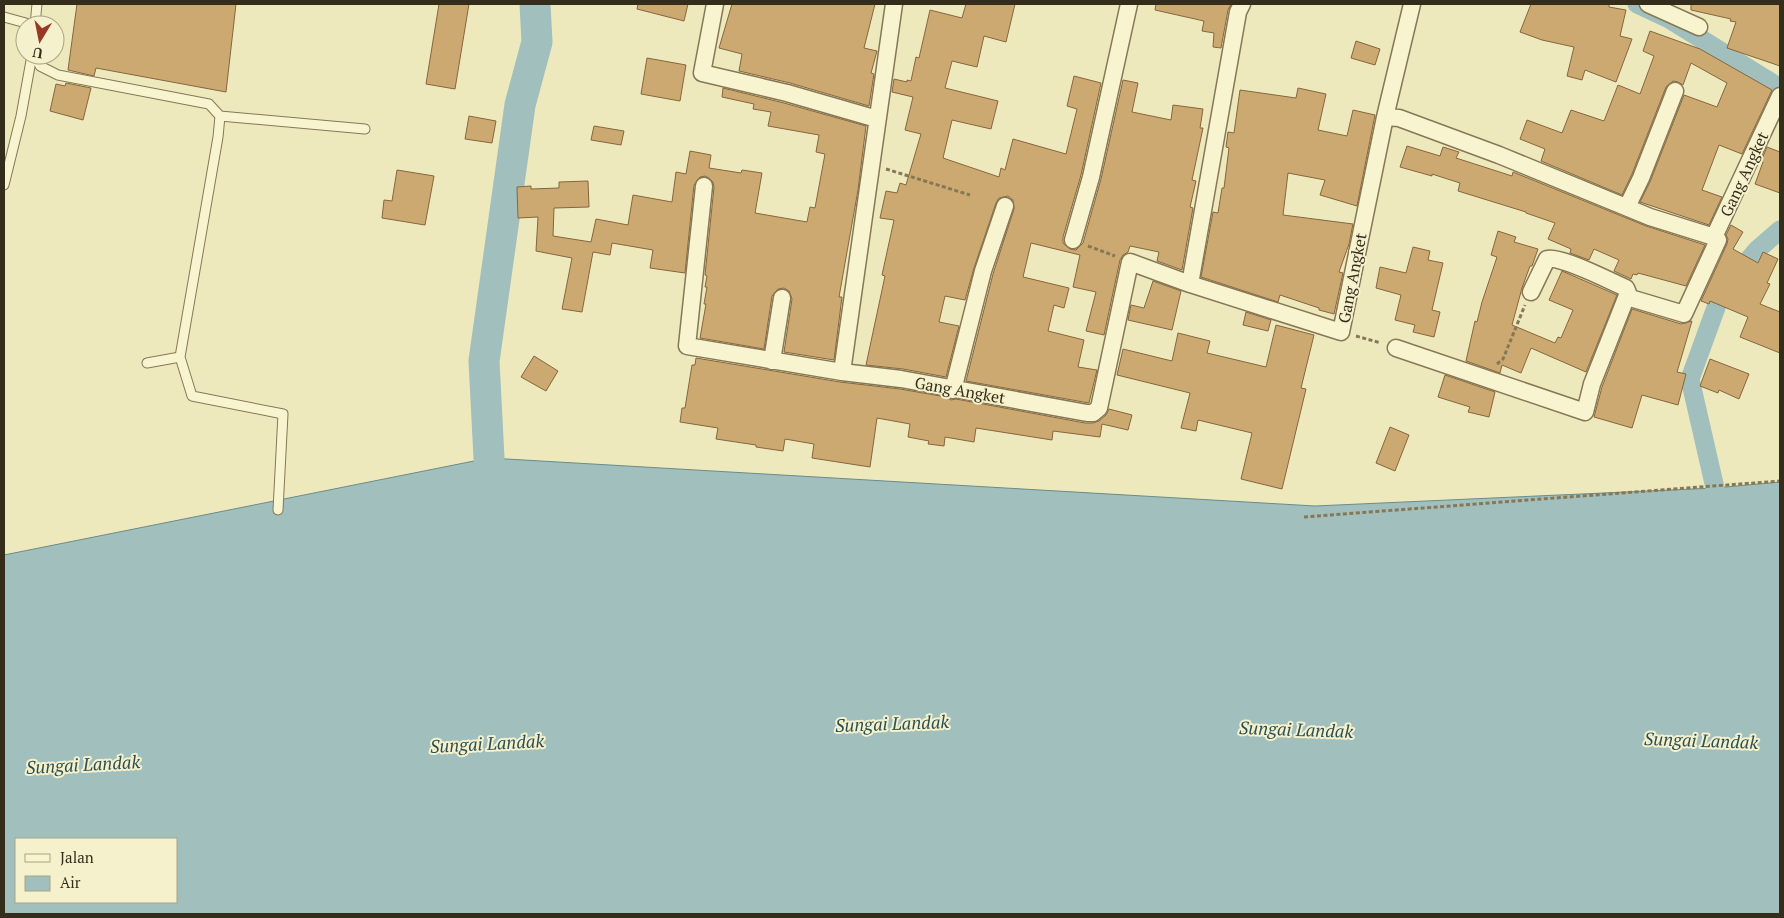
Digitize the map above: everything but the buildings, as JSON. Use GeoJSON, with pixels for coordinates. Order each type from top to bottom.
{"type":"FeatureCollection","features":[{"type":"Feature","properties":{"kind":"street"},"geometry":{"type":"LineString","coordinates":[[715,4],[702,73],[787,93],[877,119]]}},
{"type":"Feature","properties":{"kind":"street"},"geometry":{"type":"LineString","coordinates":[[842,372],[894,4]]}},
{"type":"Feature","properties":{"kind":"street"},"geometry":{"type":"LineString","coordinates":[[1073,240],[1091,177],[1128,4]]}},
{"type":"Feature","properties":{"kind":"street"},"geometry":{"type":"LineString","coordinates":[[1190,284],[1238,12],[1242,4]]}},
{"type":"Feature","properties":{"kind":"street"},"geometry":{"type":"LineString","coordinates":[[1385,117],[1412,4]]}},
{"type":"Feature","properties":{"kind":"street"},"geometry":{"type":"LineString","coordinates":[[1648,4],[1699,27]]}},
{"type":"Feature","properties":{"kind":"street"},"geometry":{"type":"LineString","coordinates":[[1627,207],[1641,178],[1675,91]]}},
{"type":"Feature","properties":{"kind":"street","name":"Gang Angket"},"geometry":{"type":"LineString","coordinates":[[704,186],[687,346],[842,372],[900,379],[1087,414],[1098,411],[1130,262],[1190,284],[1341,332],[1385,117],[1399,118],[1499,155],[1650,217],[1714,237],[1780,97]]}},
{"type":"Feature","properties":{"kind":"street"},"geometry":{"type":"LineString","coordinates":[[953,390],[983,271],[1005,206]]}},
{"type":"Feature","properties":{"kind":"street"},"geometry":{"type":"LineString","coordinates":[[1627,297],[1684,314],[1718,240],[1714,237]]}},
{"type":"Feature","properties":{"kind":"street"},"geometry":{"type":"LineString","coordinates":[[1396,348],[1585,412],[1592,384],[1628,292],[1626,288],[1574,265],[1552,258],[1547,259],[1531,292]]}},
{"type":"Feature","properties":{"kind":"street"},"geometry":{"type":"LineString","coordinates":[[772,361],[782,298]]}},
{"type":"Feature","properties":{"kind":"lane"},"geometry":{"type":"LineString","coordinates":[[4,185],[31,65]]}},
{"type":"Feature","properties":{"kind":"lane"},"geometry":{"type":"LineString","coordinates":[[39,65],[58,74],[209,104],[220,116],[365,129]]}},
{"type":"Feature","properties":{"kind":"lane"},"geometry":{"type":"LineString","coordinates":[[220,116],[180,357],[192,396],[282,414],[278,510]]}},
{"type":"Feature","properties":{"kind":"lane"},"geometry":{"type":"LineString","coordinates":[[147,363],[180,357]]}},
{"type":"Feature","properties":{"kind":"path"},"geometry":{"type":"LineString","coordinates":[[871,164],[970,195]]}},
{"type":"Feature","properties":{"kind":"path"},"geometry":{"type":"LineString","coordinates":[[1073,240],[1130,262]]}},
{"type":"Feature","properties":{"kind":"path"},"geometry":{"type":"LineString","coordinates":[[1494,366],[1503,359],[1531,292]]}},
{"type":"Feature","properties":{"kind":"path"},"geometry":{"type":"LineString","coordinates":[[1304,517],[1780,481]]}},
{"type":"Feature","properties":{"kind":"water","name":"Sungai Landak"},"geometry":{"type":"Polygon","coordinates":[[[489,458],[1315,506],[1715,488],[1780,482],[1780,914],[4,914],[4,555],[489,458]]]}},
{"type":"Feature","properties":{"kind":"waterway"},"geometry":{"type":"LineString","coordinates":[[489,458],[484,361],[520,105],[537,42],[535,4]]}},
{"type":"Feature","properties":{"kind":"waterway"},"geometry":{"type":"LineString","coordinates":[[1637,4],[1669,19],[1780,88]]}},
{"type":"Feature","properties":{"kind":"waterway"},"geometry":{"type":"LineString","coordinates":[[1715,488],[1690,379],[1722,291],[1757,250],[1780,230]]}}]}
